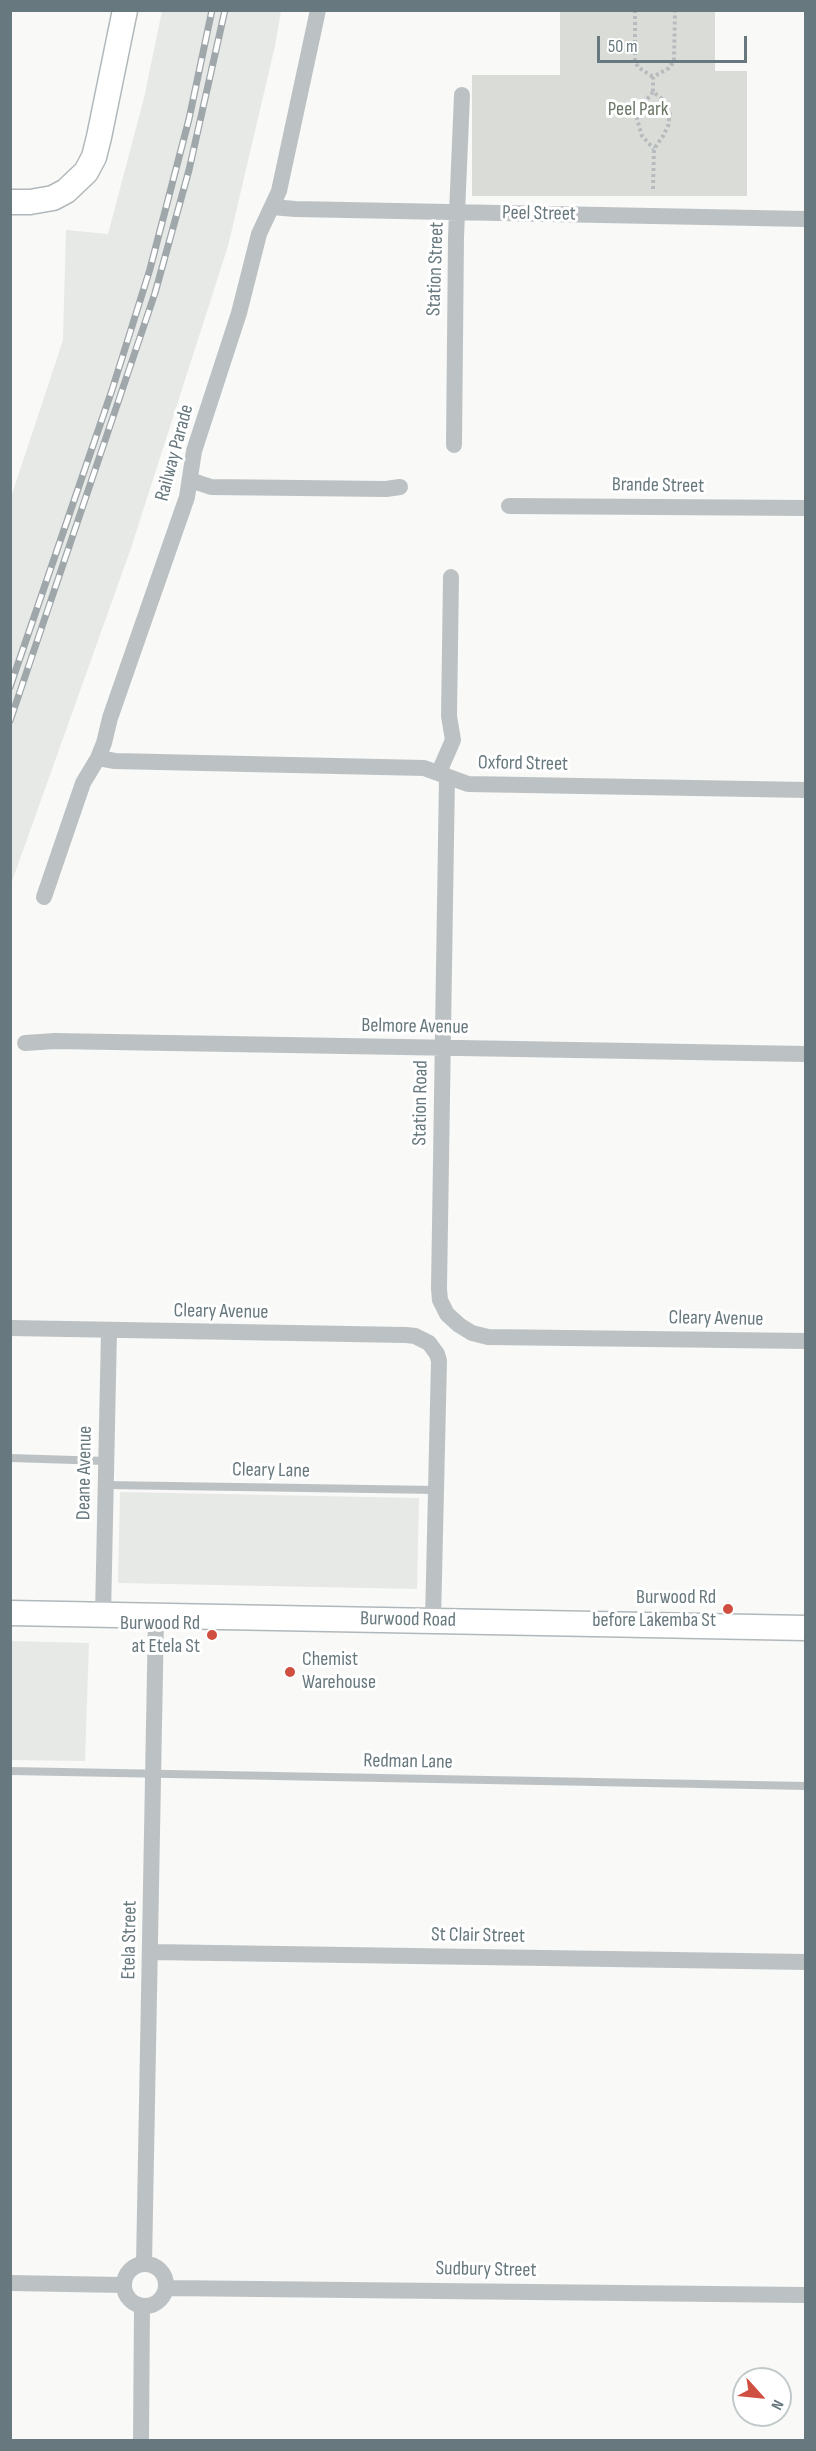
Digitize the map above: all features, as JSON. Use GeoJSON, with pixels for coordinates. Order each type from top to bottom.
{"type":"FeatureCollection","features":[{"type":"Feature","properties":{"kind":"main road"},"geometry":{"type":"LineString","coordinates":[[10,202],[30,202],[53,198],[66,191],[86,172],[94,157],[125,10]]}},
{"type":"Feature","properties":{"kind":"main road","name":"Burwood Road"},"geometry":{"type":"LineString","coordinates":[[10,1613],[806,1628]]}},
{"type":"Feature","properties":{"kind":"street","name":"Railway Parade"},"geometry":{"type":"LineString","coordinates":[[44,897],[83,783],[98,758],[184,506],[194,451],[239,313],[259,234],[272,207],[282,177],[318,10]]}},
{"type":"Feature","properties":{"kind":"street","name":"Station Street"},"geometry":{"type":"LineString","coordinates":[[454,444],[456,237],[459,213],[462,95]]}},
{"type":"Feature","properties":{"kind":"street","name":"Peel Street"},"geometry":{"type":"LineString","coordinates":[[272,207],[806,219]]}},
{"type":"Feature","properties":{"kind":"street"},"geometry":{"type":"LineString","coordinates":[[190,480],[211,487],[386,489],[400,487]]}},
{"type":"Feature","properties":{"kind":"street","name":"Brande Street"},"geometry":{"type":"LineString","coordinates":[[509,506],[806,508]]}},
{"type":"Feature","properties":{"kind":"street","name":"Station Road"},"geometry":{"type":"LineString","coordinates":[[451,578],[449,716],[453,740],[443,774],[443,1049],[439,1289],[443,1308],[451,1319]]}},
{"type":"Feature","properties":{"kind":"street","name":"Oxford Street"},"geometry":{"type":"LineString","coordinates":[[98,758],[115,761],[424,768],[468,784],[806,790]]}},
{"type":"Feature","properties":{"kind":"street","name":"Belmore Avenue"},"geometry":{"type":"LineString","coordinates":[[25,1043],[55,1041],[806,1054]]}},
{"type":"Feature","properties":{"kind":"street","name":"Cleary Avenue"},"geometry":{"type":"LineString","coordinates":[[451,1319],[472,1333],[488,1336],[806,1341]]}},
{"type":"Feature","properties":{"kind":"street","name":"Cleary Avenue"},"geometry":{"type":"LineString","coordinates":[[10,1328],[415,1336],[429,1343],[439,1361],[436,1490]]}},
{"type":"Feature","properties":{"kind":"street","name":"Deane Avenue"},"geometry":{"type":"LineString","coordinates":[[102,1615],[109,1331]]}},
{"type":"Feature","properties":{"kind":"street"},"geometry":{"type":"LineString","coordinates":[[433,1620],[436,1490]]}},
{"type":"Feature","properties":{"kind":"street","name":"Etela Street"},"geometry":{"type":"LineString","coordinates":[[144,2264],[156,1617]]}},
{"type":"Feature","properties":{"kind":"street","name":"St Clair Street"},"geometry":{"type":"LineString","coordinates":[[151,1952],[806,1962]]}},
{"type":"Feature","properties":{"kind":"street"},"geometry":{"type":"LineString","coordinates":[[144,2264],[152,2265],[163,2274],[166,2288],[155,2304],[142,2307],[130,2302],[123,2285],[127,2273],[132,2268],[144,2264]]}},
{"type":"Feature","properties":{"kind":"street"},"geometry":{"type":"LineString","coordinates":[[10,2283],[123,2285]]}},
{"type":"Feature","properties":{"kind":"street","name":"Sudbury Street"},"geometry":{"type":"LineString","coordinates":[[166,2288],[806,2295]]}},
{"type":"Feature","properties":{"kind":"street"},"geometry":{"type":"LineString","coordinates":[[141,2440],[142,2307]]}},
{"type":"Feature","properties":{"kind":"lane"},"geometry":{"type":"LineString","coordinates":[[10,1458],[106,1461]]}},
{"type":"Feature","properties":{"kind":"lane","name":"Cleary Lane"},"geometry":{"type":"LineString","coordinates":[[106,1485],[436,1490]]}},
{"type":"Feature","properties":{"kind":"lane","name":"Redman Lane"},"geometry":{"type":"LineString","coordinates":[[10,1771],[806,1786]]}},
{"type":"Feature","properties":{"kind":"path"},"geometry":{"type":"LineString","coordinates":[[635,10],[635,60],[638,67],[653,77]]}},
{"type":"Feature","properties":{"kind":"path"},"geometry":{"type":"LineString","coordinates":[[653,77],[669,68],[674,61],[675,10]]}},
{"type":"Feature","properties":{"kind":"path"},"geometry":{"type":"LineString","coordinates":[[653,77],[653,92],[639,109],[637,119],[642,136],[654,149]]}},
{"type":"Feature","properties":{"kind":"path"},"geometry":{"type":"LineString","coordinates":[[653,92],[661,98],[670,114],[663,136],[654,149],[653,189]]}},
{"type":"Feature","properties":{"kind":"shaded area"},"geometry":{"type":"Polygon","coordinates":[[[162,11],[281,11],[275,46],[228,246],[131,548],[11,884],[11,497],[63,340],[66,230],[108,234],[144,98],[162,11]]]}},
{"type":"Feature","properties":{"kind":"shaded area"},"geometry":{"type":"Polygon","coordinates":[[[120,1492],[419,1498],[417,1589],[118,1583],[120,1492]]]}},
{"type":"Feature","properties":{"kind":"shaded area"},"geometry":{"type":"Polygon","coordinates":[[[11,1641],[89,1643],[85,1761],[11,1760],[11,1641]]]}},
{"type":"Feature","properties":{"kind":"green space","name":"Peel Park"},"geometry":{"type":"Polygon","coordinates":[[[560,11],[715,11],[715,71],[747,71],[747,196],[472,196],[472,75],[560,75],[560,11]]]}},
{"type":"Feature","properties":{"kind":"railway"},"geometry":{"type":"LineString","coordinates":[[10,687],[112,390],[150,269],[189,119],[212,10]]}},
{"type":"Feature","properties":{"kind":"railway"},"geometry":{"type":"LineString","coordinates":[[10,721],[155,293],[189,170],[225,10]]}},
{"type":"Feature","properties":{"kind":"place","name":"Burwood Rd before Lakemba St"},"geometry":{"type":"Point","coordinates":[728,1609]}},
{"type":"Feature","properties":{"kind":"place","name":"Burwood Rd at Etela St"},"geometry":{"type":"Point","coordinates":[212,1635]}},
{"type":"Feature","properties":{"kind":"place","name":"Chemist Warehouse"},"geometry":{"type":"Point","coordinates":[290,1672]}}]}
